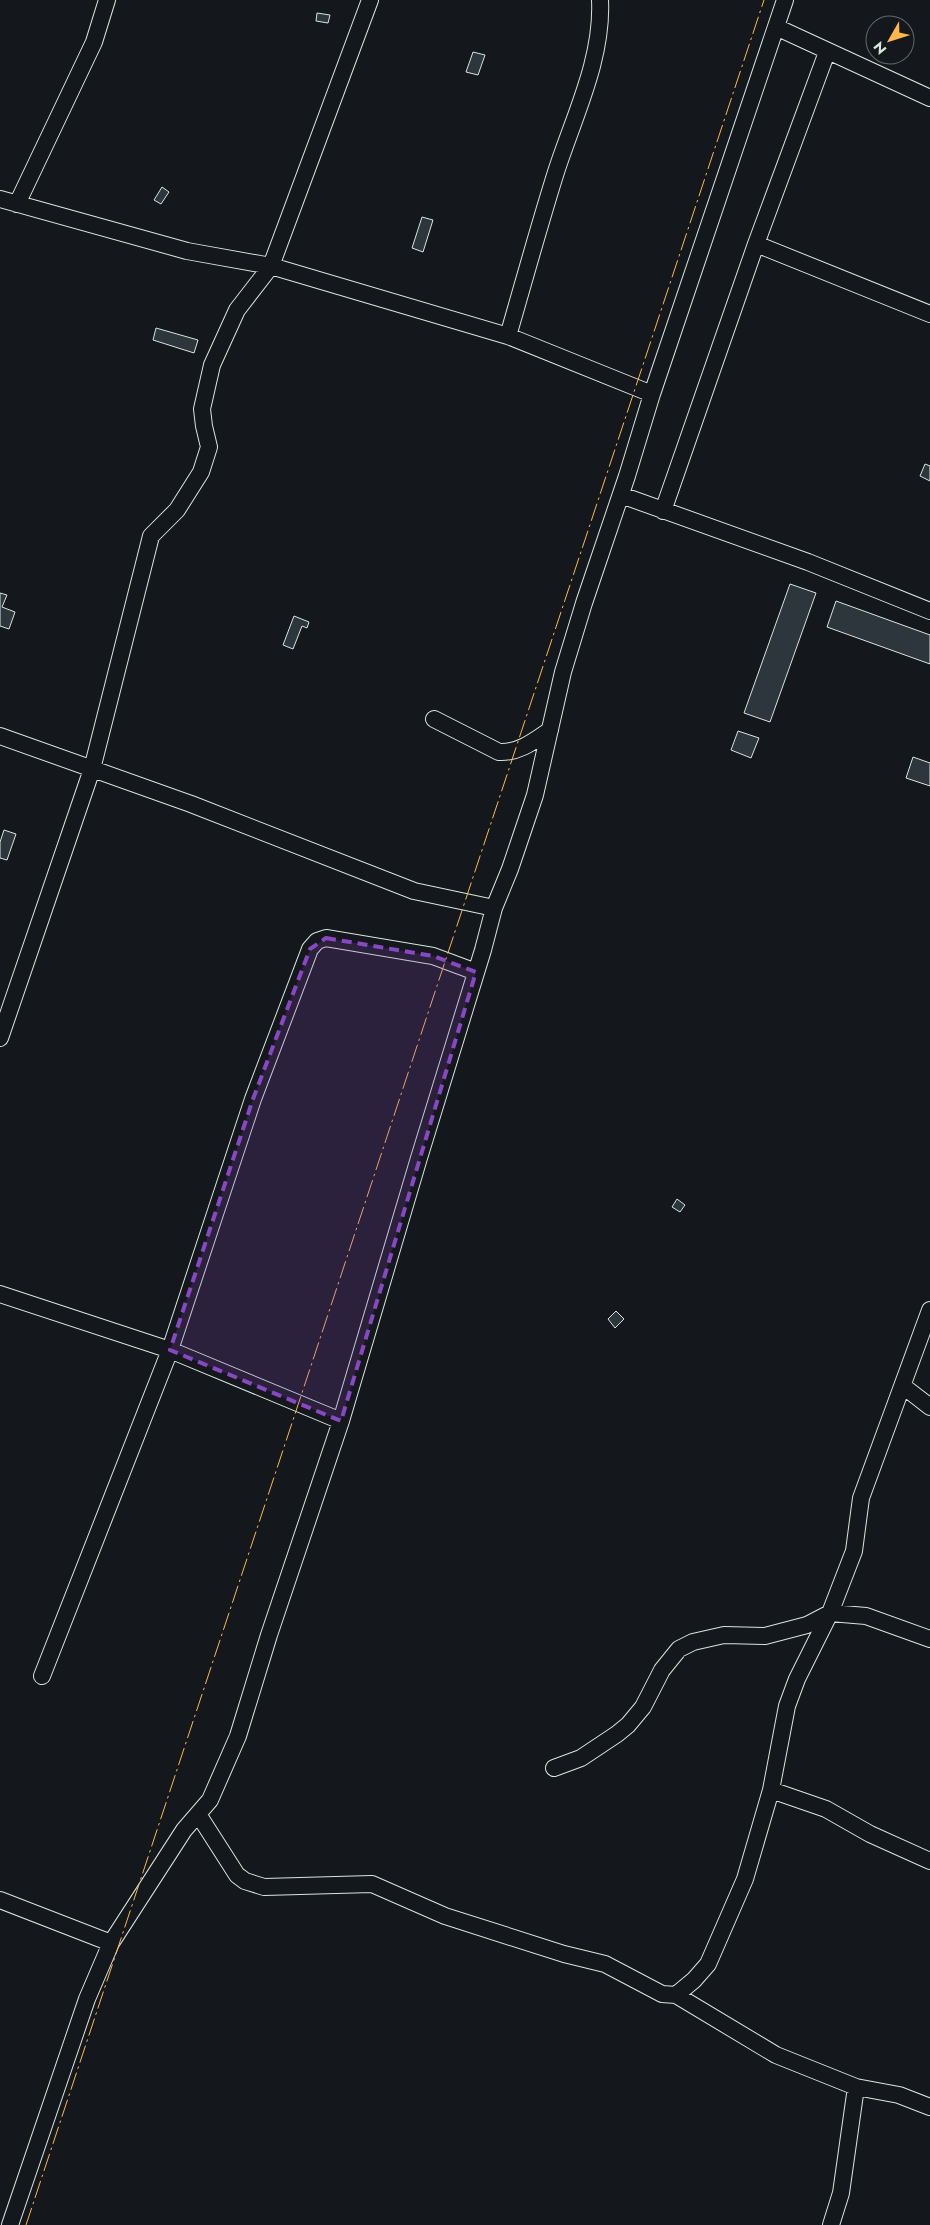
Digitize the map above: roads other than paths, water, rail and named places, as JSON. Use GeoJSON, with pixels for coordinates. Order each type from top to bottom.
{"type":"FeatureCollection","features":[{"type":"Feature","properties":{"kind":"street"},"geometry":{"type":"LineString","coordinates":[[18,204],[94,42],[107,0]]}},
{"type":"Feature","properties":{"kind":"street"},"geometry":{"type":"LineString","coordinates":[[0,1038],[92,769],[151,536],[177,510],[201,472],[210,447],[204,426],[202,409],[212,364],[237,310],[271,266],[370,0]]}},
{"type":"Feature","properties":{"kind":"street"},"geometry":{"type":"LineString","coordinates":[[508,336],[556,172],[596,54],[601,22],[600,0]]}},
{"type":"Feature","properties":{"kind":"street"},"geometry":{"type":"LineString","coordinates":[[10,2225],[84,2007],[111,1943],[161,1863],[210,1800],[238,1736],[272,1626],[341,1421],[494,908],[510,869],[535,795],[563,672],[652,394],[785,0]]}},
{"type":"Feature","properties":{"kind":"street"},"geometry":{"type":"LineString","coordinates":[[776,27],[930,98]]}},
{"type":"Feature","properties":{"kind":"street"},"geometry":{"type":"LineString","coordinates":[[663,511],[756,244],[827,52]]}},
{"type":"Feature","properties":{"kind":"street"},"geometry":{"type":"LineString","coordinates":[[0,199],[187,251],[271,266],[508,336],[652,394]]}},
{"type":"Feature","properties":{"kind":"street"},"geometry":{"type":"LineString","coordinates":[[756,244],[930,314]]}},
{"type":"Feature","properties":{"kind":"street"},"geometry":{"type":"LineString","coordinates":[[621,495],[808,562],[930,611]]}},
{"type":"Feature","properties":{"kind":"street"},"geometry":{"type":"LineString","coordinates":[[434,719],[499,752],[510,752],[529,745],[550,730]]}},
{"type":"Feature","properties":{"kind":"street"},"geometry":{"type":"LineString","coordinates":[[0,736],[191,804],[414,892],[494,908]]}},
{"type":"Feature","properties":{"kind":"street"},"geometry":{"type":"LineString","coordinates":[[42,1676],[170,1350],[253,1099],[310,949],[317,941],[326,938],[434,956],[476,972]]}},
{"type":"Feature","properties":{"kind":"street"},"geometry":{"type":"LineString","coordinates":[[0,1294],[170,1350],[341,1421]]}},
{"type":"Feature","properties":{"kind":"street"},"geometry":{"type":"LineString","coordinates":[[676,1995],[694,1980],[708,1964],[745,1879],[771,1790],[787,1706],[797,1679],[830,1613],[854,1551],[861,1498],[930,1310]]}},
{"type":"Feature","properties":{"kind":"street"},"geometry":{"type":"LineString","coordinates":[[903,1386],[930,1407]]}},
{"type":"Feature","properties":{"kind":"street"},"geometry":{"type":"LineString","coordinates":[[554,1768],[581,1758],[617,1734],[643,1707],[662,1670],[679,1649],[694,1642],[724,1635],[765,1636],[807,1625],[830,1613],[866,1616],[930,1639]]}},
{"type":"Feature","properties":{"kind":"street"},"geometry":{"type":"LineString","coordinates":[[771,1790],[826,1809],[870,1834],[930,1861]]}},
{"type":"Feature","properties":{"kind":"street"},"geometry":{"type":"LineString","coordinates":[[198,1814],[237,1875],[245,1881],[264,1887],[372,1884],[445,1916],[564,1954],[605,1964],[662,1994],[676,1995],[776,2055],[856,2087],[898,2095],[930,2107]]}},
{"type":"Feature","properties":{"kind":"street"},"geometry":{"type":"LineString","coordinates":[[0,1900],[111,1943]]}},
{"type":"Feature","properties":{"kind":"street"},"geometry":{"type":"LineString","coordinates":[[831,2225],[841,2193],[856,2087]]}}]}
